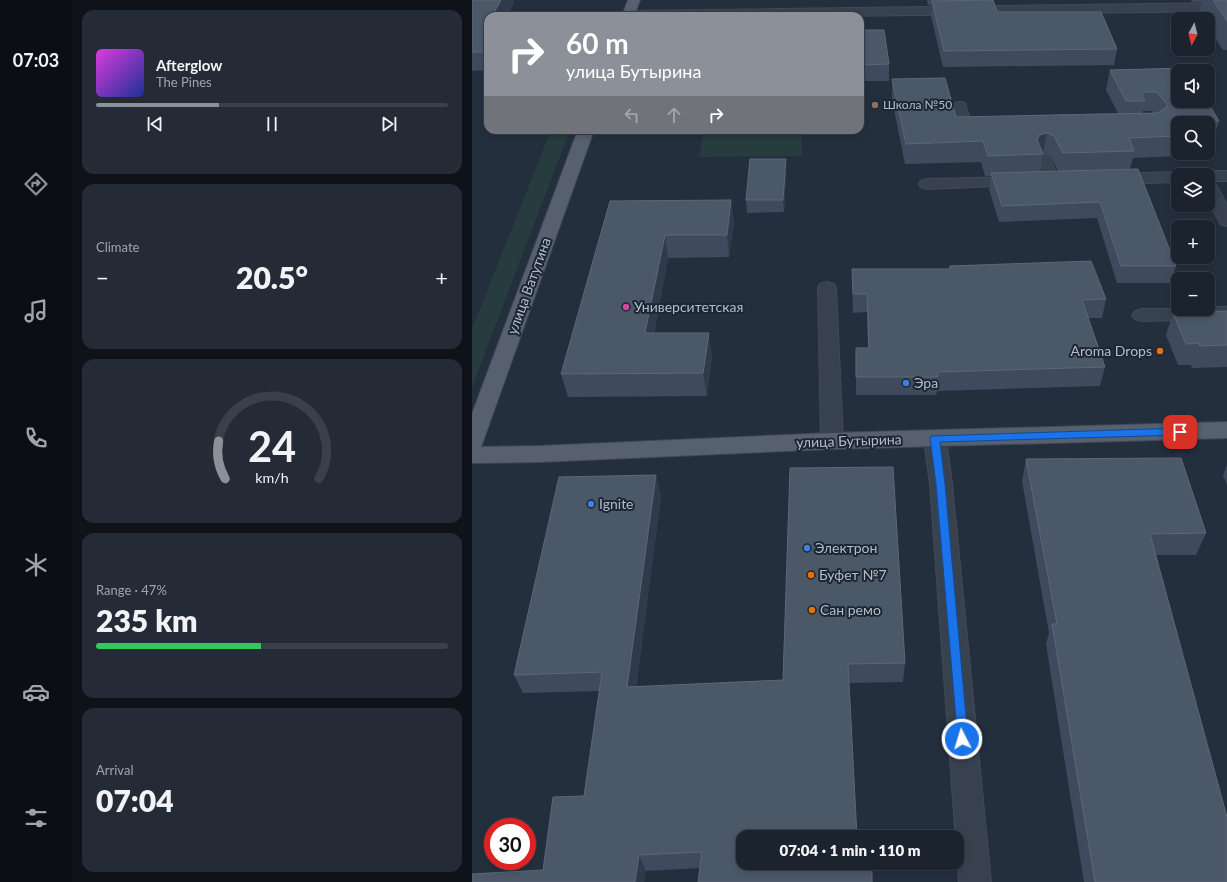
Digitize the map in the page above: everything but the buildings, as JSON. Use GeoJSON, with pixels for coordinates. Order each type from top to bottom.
{"type":"FeatureCollection","features":[{"type":"Feature","properties":{"kind":"main road"},"geometry":{"type":"LineString","coordinates":[[630,12],[634,0]]}},
{"type":"Feature","properties":{"kind":"main road","name":"улица Ватутина"},"geometry":{"type":"LineString","coordinates":[[472,443],[585,134]]}},
{"type":"Feature","properties":{"kind":"main road","name":"улица Бутырина"},"geometry":{"type":"LineString","coordinates":[[472,455],[540,454],[935,438],[1227,430]]}},
{"type":"Feature","properties":{"kind":"street"},"geometry":{"type":"LineString","coordinates":[[864,12],[1227,7]]}},
{"type":"Feature","properties":{"kind":"street"},"geometry":{"type":"LineString","coordinates":[[960,106],[966,131],[995,130]]}},
{"type":"Feature","properties":{"kind":"street"},"geometry":{"type":"LineString","coordinates":[[927,184],[1060,180],[1043,160]]}},
{"type":"Feature","properties":{"kind":"street"},"geometry":{"type":"LineString","coordinates":[[1215,176],[1227,176]]}},
{"type":"Feature","properties":{"kind":"street"},"geometry":{"type":"LineString","coordinates":[[1099,179],[1171,177]]}},
{"type":"Feature","properties":{"kind":"street"},"geometry":{"type":"LineString","coordinates":[[1215,198],[1227,221]]}},
{"type":"Feature","properties":{"kind":"street"},"geometry":{"type":"LineString","coordinates":[[827,288],[832,442]]}},
{"type":"Feature","properties":{"kind":"street"},"geometry":{"type":"LineString","coordinates":[[1142,315],[1227,313]]}},
{"type":"Feature","properties":{"kind":"street"},"geometry":{"type":"LineString","coordinates":[[935,438],[941,484],[975,882]]}},
{"type":"Feature","properties":{"kind":"green space"},"geometry":{"type":"Polygon","coordinates":[[[549,134],[568,134],[472,387],[472,329],[549,134]]]}},
{"type":"Feature","properties":{"kind":"green space"},"geometry":{"type":"Polygon","coordinates":[[[703,134],[802,134],[802,156],[699,157],[703,134]]]}},
{"type":"Feature","properties":{"kind":"place","name":"Школа №50"},"geometry":{"type":"Point","coordinates":[875,105]}},
{"type":"Feature","properties":{"kind":"place","name":"Университетская"},"geometry":{"type":"Point","coordinates":[626,307]}},
{"type":"Feature","properties":{"kind":"place","name":"Aroma Drops"},"geometry":{"type":"Point","coordinates":[1160,351]}},
{"type":"Feature","properties":{"kind":"place","name":"Эра"},"geometry":{"type":"Point","coordinates":[906,383]}},
{"type":"Feature","properties":{"kind":"place","name":"Ignite"},"geometry":{"type":"Point","coordinates":[591,504]}},
{"type":"Feature","properties":{"kind":"place","name":"Электрон"},"geometry":{"type":"Point","coordinates":[807,548]}},
{"type":"Feature","properties":{"kind":"place","name":"Буфет №7"},"geometry":{"type":"Point","coordinates":[811,575]}},
{"type":"Feature","properties":{"kind":"place","name":"Сан ремо"},"geometry":{"type":"Point","coordinates":[812,610]}},
{"type":"Feature","properties":{"kind":"route"},"geometry":{"type":"LineString","coordinates":[[962,739],[941,484],[935,438],[1180,432]]}}]}
